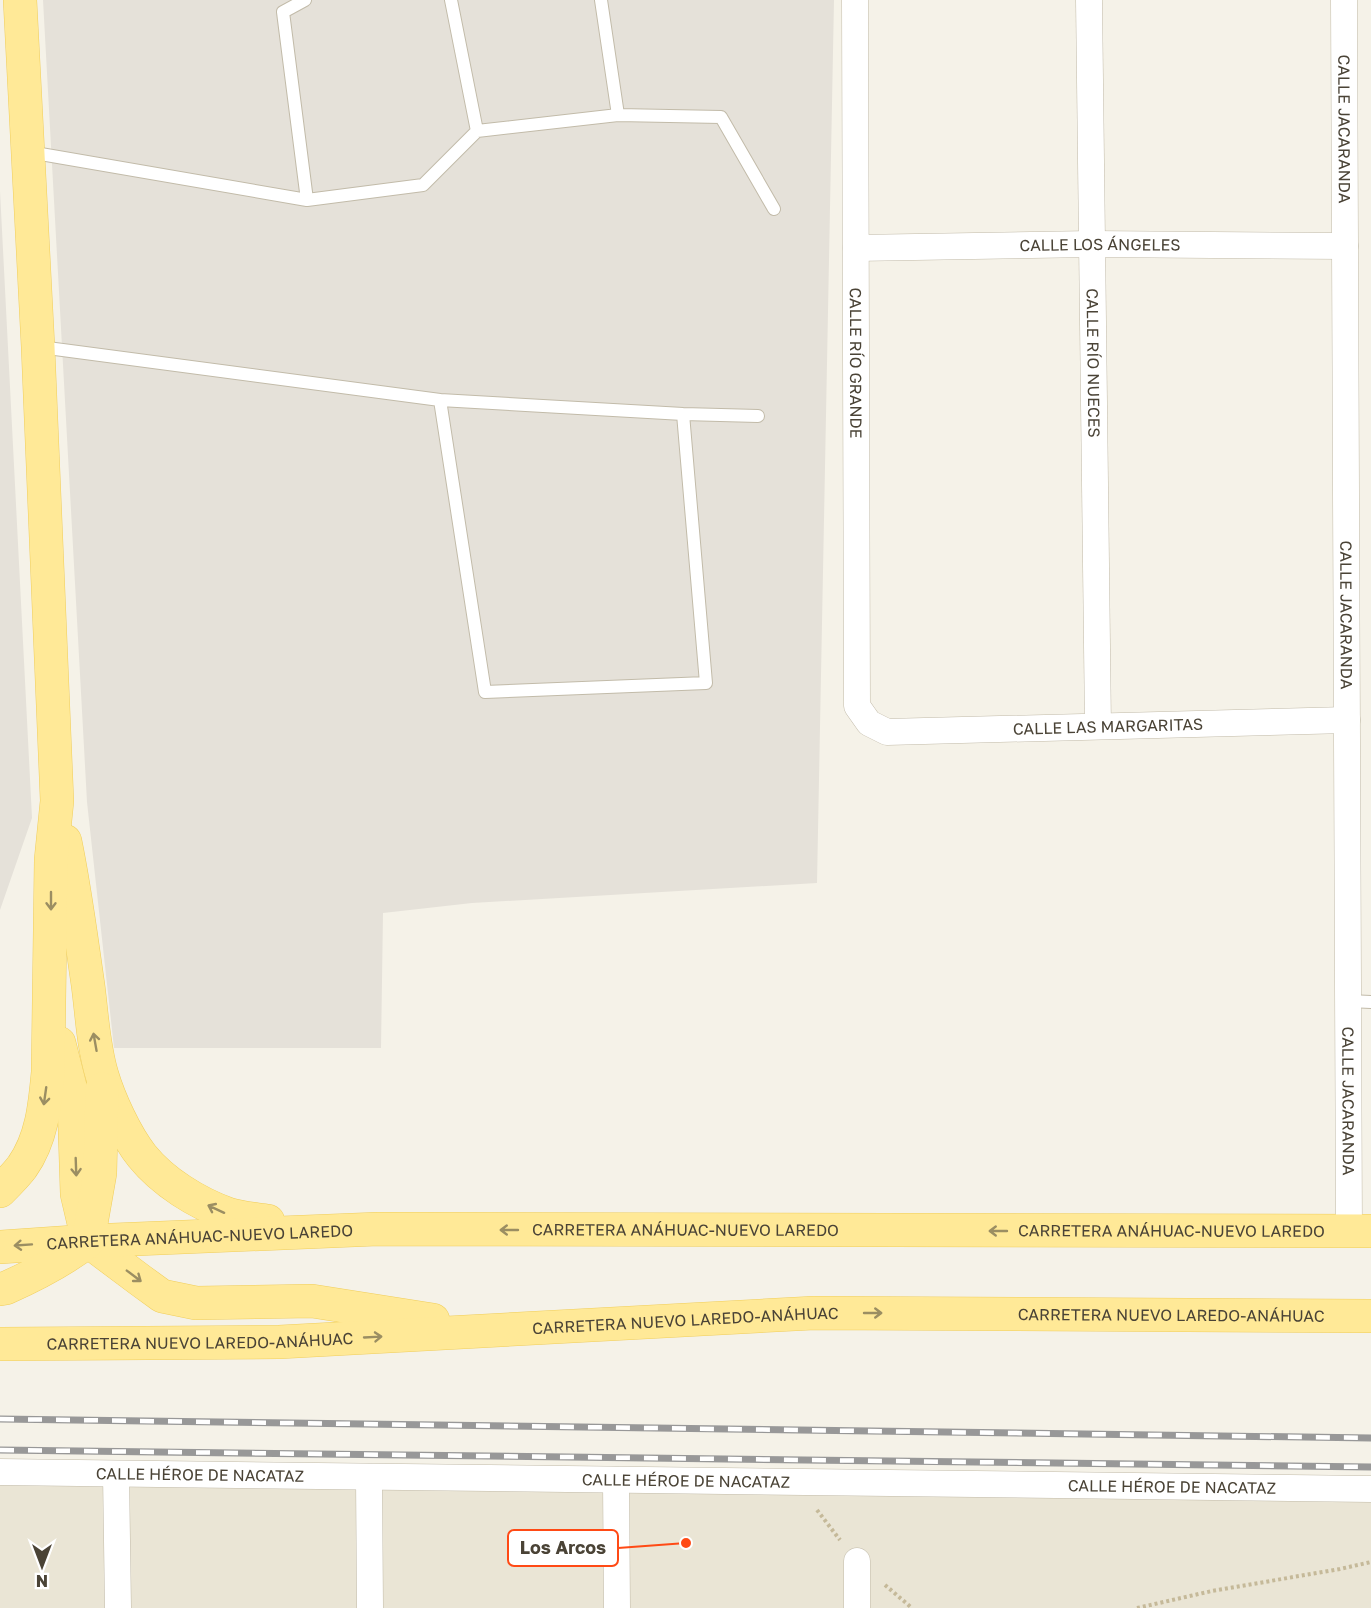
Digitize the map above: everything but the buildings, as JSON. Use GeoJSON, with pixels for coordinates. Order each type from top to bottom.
{"type":"FeatureCollection","features":[{"type":"Feature","properties":{"kind":"main road"},"geometry":{"type":"LineString","coordinates":[[0,1191],[23,1166],[38,1135],[42,1120],[48,1072],[51,860],[57,801],[38,347],[20,0]]}},
{"type":"Feature","properties":{"kind":"main road"},"geometry":{"type":"LineString","coordinates":[[57,801],[73,879],[95,1042],[102,1075],[124,1126],[140,1154],[155,1170],[177,1187],[229,1214],[287,1225],[378,1229]]}},
{"type":"Feature","properties":{"kind":"main road"},"geometry":{"type":"LineString","coordinates":[[49,1007],[74,1102],[77,1194],[88,1241],[162,1296],[196,1303],[312,1301],[501,1330]]}},
{"type":"Feature","properties":{"kind":"main road"},"geometry":{"type":"LineString","coordinates":[[0,1289],[41,1272],[88,1241],[100,1173],[102,1075]]}},
{"type":"Feature","properties":{"kind":"main road","name":"CARRETERA ANÁHUAC-NUEVO LAREDO"},"geometry":{"type":"LineString","coordinates":[[0,1247],[88,1241],[378,1229],[1360,1231]]}},
{"type":"Feature","properties":{"kind":"main road","name":"CARRETERA NUEVO LAREDO-ANÁHUAC"},"geometry":{"type":"LineString","coordinates":[[0,1344],[279,1342],[814,1313],[1371,1316]]}},
{"type":"Feature","properties":{"kind":"street","name":"CALLE RÍO GRANDE"},"geometry":{"type":"LineString","coordinates":[[855,0],[857,706],[869,723]]}},
{"type":"Feature","properties":{"kind":"street","name":"CALLE RÍO NUECES"},"geometry":{"type":"LineString","coordinates":[[1089,0],[1098,726]]}},
{"type":"Feature","properties":{"kind":"street","name":"CALLE JACARANDA"},"geometry":{"type":"LineString","coordinates":[[1344,0],[1347,720],[1360,1002],[1360,1231]]}},
{"type":"Feature","properties":{"kind":"street","name":"CALLE LOS ÁNGELES"},"geometry":{"type":"LineString","coordinates":[[856,248],[1092,244],[1345,246]]}},
{"type":"Feature","properties":{"kind":"street","name":"CALLE LAS MARGARITAS"},"geometry":{"type":"LineString","coordinates":[[869,723],[887,732],[1347,720]]}},
{"type":"Feature","properties":{"kind":"street","name":"CALLE HÉROE DE NACATAZ"},"geometry":{"type":"LineString","coordinates":[[0,1472],[1371,1489]]}},
{"type":"Feature","properties":{"kind":"street"},"geometry":{"type":"LineString","coordinates":[[116,1474],[118,1608]]}},
{"type":"Feature","properties":{"kind":"street"},"geometry":{"type":"LineString","coordinates":[[369,1477],[370,1608]]}},
{"type":"Feature","properties":{"kind":"street"},"geometry":{"type":"LineString","coordinates":[[616,1480],[617,1608]]}},
{"type":"Feature","properties":{"kind":"street"},"geometry":{"type":"LineString","coordinates":[[857,1561],[857,1608]]}},
{"type":"Feature","properties":{"kind":"lane"},"geometry":{"type":"LineString","coordinates":[[305,0],[283,12],[307,200]]}},
{"type":"Feature","properties":{"kind":"lane"},"geometry":{"type":"LineString","coordinates":[[451,0],[477,131]]}},
{"type":"Feature","properties":{"kind":"lane"},"geometry":{"type":"LineString","coordinates":[[601,0],[618,115]]}},
{"type":"Feature","properties":{"kind":"lane"},"geometry":{"type":"LineString","coordinates":[[28,151],[307,200],[423,185],[477,131],[618,115],[721,117],[774,209]]}},
{"type":"Feature","properties":{"kind":"lane"},"geometry":{"type":"LineString","coordinates":[[38,347],[440,400],[682,414],[758,416]]}},
{"type":"Feature","properties":{"kind":"lane"},"geometry":{"type":"LineString","coordinates":[[440,400],[485,692],[706,683],[682,414]]}},
{"type":"Feature","properties":{"kind":"path"},"geometry":{"type":"LineString","coordinates":[[1137,1608],[1212,1591],[1371,1562]]}},
{"type":"Feature","properties":{"kind":"shaded area"},"geometry":{"type":"Polygon","coordinates":[[[43,0],[834,0],[817,883],[472,903],[383,913],[381,1048],[114,1048],[87,802],[43,0]]]}},
{"type":"Feature","properties":{"kind":"shaded area"},"geometry":{"type":"Polygon","coordinates":[[[0,191],[32,818],[0,910],[0,191]]]}},
{"type":"Feature","properties":{"kind":"shaded area"},"geometry":{"type":"Polygon","coordinates":[[[0,1460],[1371,1478],[1371,1608],[0,1608],[0,1460]]]}},
{"type":"Feature","properties":{"kind":"railway"},"geometry":{"type":"LineString","coordinates":[[0,1419],[1371,1438]]}},
{"type":"Feature","properties":{"kind":"railway"},"geometry":{"type":"LineString","coordinates":[[0,1450],[1371,1467]]}},
{"type":"Feature","properties":{"kind":"place","name":"Los Arcos"},"geometry":{"type":"Point","coordinates":[686,1543]}}]}
